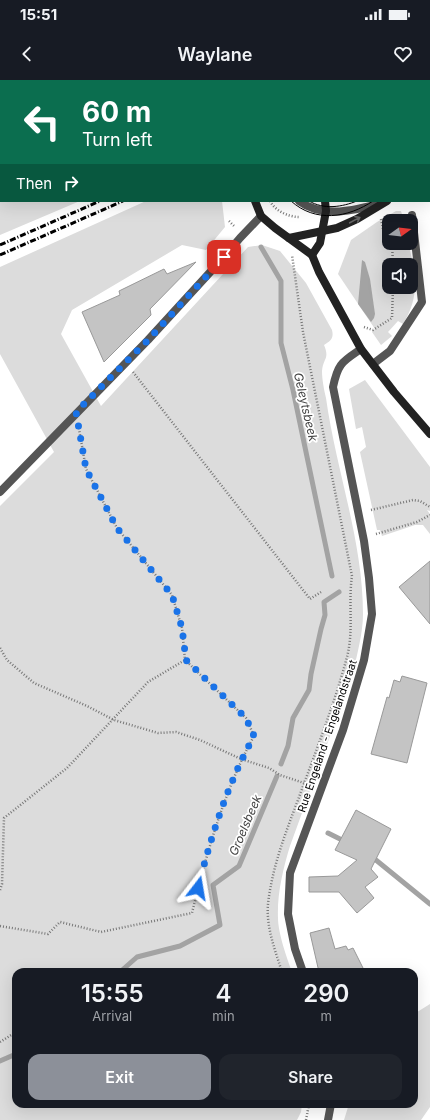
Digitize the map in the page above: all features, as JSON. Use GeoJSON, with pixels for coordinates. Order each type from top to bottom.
{"type":"FeatureCollection","features":[{"type":"Feature","properties":{"kind":"main road"},"geometry":{"type":"LineString","coordinates":[[255,202],[262,216],[274,228],[312,255],[319,272],[361,349],[430,434]]}},
{"type":"Feature","properties":{"kind":"main road"},"geometry":{"type":"LineString","coordinates":[[312,255],[320,243],[326,211],[325,202]]}},
{"type":"Feature","properties":{"kind":"main road"},"geometry":{"type":"LineString","coordinates":[[289,238],[322,233],[337,228],[353,221],[385,202]]}},
{"type":"Feature","properties":{"kind":"street"},"geometry":{"type":"LineString","coordinates":[[301,202],[314,209],[326,211],[341,211],[382,202]]}},
{"type":"Feature","properties":{"kind":"street"},"geometry":{"type":"LineString","coordinates":[[0,492],[125,363],[262,216]]}},
{"type":"Feature","properties":{"kind":"street"},"geometry":{"type":"LineString","coordinates":[[373,364],[390,351],[422,302],[416,250]]}},
{"type":"Feature","properties":{"kind":"street","name":"Rue Engeland - Engelandstraat"},"geometry":{"type":"LineString","coordinates":[[302,968],[295,949],[288,914],[290,873],[343,730],[364,660],[372,614],[364,541],[333,387],[336,373],[341,362],[361,349]]}},
{"type":"Feature","properties":{"kind":"street"},"geometry":{"type":"LineString","coordinates":[[328,1120],[330,1108]]}},
{"type":"Feature","properties":{"kind":"path"},"geometry":{"type":"LineString","coordinates":[[270,202],[272,205],[291,217],[299,217]]}},
{"type":"Feature","properties":{"kind":"path"},"geometry":{"type":"LineString","coordinates":[[380,216],[382,226]]}},
{"type":"Feature","properties":{"kind":"path"},"geometry":{"type":"LineString","coordinates":[[281,968],[271,938],[268,906],[276,858],[333,704],[348,655],[352,619],[352,576],[303,332],[292,255]]}},
{"type":"Feature","properties":{"kind":"path"},"geometry":{"type":"LineString","coordinates":[[362,327],[374,330],[392,318],[393,294]]}},
{"type":"Feature","properties":{"kind":"path"},"geometry":{"type":"LineString","coordinates":[[125,363],[310,599],[321,592]]}},
{"type":"Feature","properties":{"kind":"path"},"geometry":{"type":"LineString","coordinates":[[0,926],[48,934],[60,922],[102,932],[192,913],[206,857],[241,759],[254,736],[246,718],[186,660],[182,628],[172,595],[117,528],[86,469],[76,412]]}},
{"type":"Feature","properties":{"kind":"path"},"geometry":{"type":"LineString","coordinates":[[370,510],[413,500],[420,501],[430,507]]}},
{"type":"Feature","properties":{"kind":"path"},"geometry":{"type":"LineString","coordinates":[[376,534],[417,522],[430,516]]}},
{"type":"Feature","properties":{"kind":"path"},"geometry":{"type":"LineString","coordinates":[[0,648],[6,660],[34,683],[87,706],[114,720],[158,733],[176,732],[200,740],[241,759],[269,768],[280,775],[304,783]]}},
{"type":"Feature","properties":{"kind":"path"},"geometry":{"type":"LineString","coordinates":[[0,890],[2,884],[4,818],[67,768],[114,720],[148,682],[186,660]]}},
{"type":"Feature","properties":{"kind":"path"},"geometry":{"type":"LineString","coordinates":[[0,1042],[12,1034]]}},
{"type":"Feature","properties":{"kind":"path"},"geometry":{"type":"LineString","coordinates":[[306,1120],[308,1108]]}},
{"type":"Feature","properties":{"kind":"shaded area"},"geometry":{"type":"Polygon","coordinates":[[[0,202],[78,202],[0,235],[0,202]]]}},
{"type":"Feature","properties":{"kind":"shaded area"},"geometry":{"type":"Polygon","coordinates":[[[144,202],[222,202],[225,227],[206,250],[182,245],[72,310],[61,334],[101,406],[248,247],[262,245],[280,251],[306,283],[332,330],[333,335],[331,339],[324,345],[326,356],[322,377],[330,425],[359,560],[363,614],[360,644],[353,673],[290,846],[281,882],[278,900],[278,924],[291,968],[12,968],[12,1108],[302,1108],[297,1120],[0,1120],[0,506],[54,452],[0,354],[0,267],[144,202]]]}},
{"type":"Feature","properties":{"kind":"shaded area"},"geometry":{"type":"Polygon","coordinates":[[[396,211],[401,211],[402,214],[391,214],[396,211]]]}},
{"type":"Feature","properties":{"kind":"shaded area"},"geometry":{"type":"Polygon","coordinates":[[[382,219],[382,250],[410,250],[411,258],[382,258],[382,294],[414,294],[412,304],[403,324],[398,321],[388,332],[392,336],[381,345],[372,332],[375,329],[338,274],[351,240],[382,219]]]}},
{"type":"Feature","properties":{"kind":"shaded area"},"geometry":{"type":"Polygon","coordinates":[[[362,260],[365,262],[370,279],[375,314],[371,322],[358,304],[362,260]]]}},
{"type":"Feature","properties":{"kind":"shaded area"},"geometry":{"type":"Polygon","coordinates":[[[365,380],[430,467],[430,511],[427,510],[430,514],[430,534],[423,525],[415,525],[382,536],[380,530],[377,530],[360,452],[366,447],[362,427],[356,429],[349,389],[365,380]]]}},
{"type":"Feature","properties":{"kind":"shaded area"},"geometry":{"type":"Polygon","coordinates":[[[430,1004],[430,1107],[421,1120],[344,1120],[348,1108],[418,1108],[418,1012],[430,1004]]]}},
{"type":"Feature","properties":{"kind":"building"},"geometry":{"type":"Polygon","coordinates":[[[196,262],[150,309],[151,315],[104,362],[82,312],[120,295],[119,291],[164,269],[167,274],[196,262]]]}},
{"type":"Feature","properties":{"kind":"building"},"geometry":{"type":"Polygon","coordinates":[[[430,561],[430,624],[399,587],[430,561]]]}},
{"type":"Feature","properties":{"kind":"building"},"geometry":{"type":"Polygon","coordinates":[[[402,676],[427,683],[407,763],[371,754],[387,697],[389,698],[394,680],[400,682],[402,676]]]}},
{"type":"Feature","properties":{"kind":"building"},"geometry":{"type":"Polygon","coordinates":[[[356,810],[391,829],[371,869],[378,877],[365,887],[374,898],[357,913],[339,892],[309,892],[309,877],[338,876],[357,860],[335,850],[356,810]]]}},
{"type":"Feature","properties":{"kind":"building"},"geometry":{"type":"Polygon","coordinates":[[[329,928],[335,949],[346,946],[348,950],[353,948],[363,968],[318,968],[310,933],[329,928]]]}},
{"type":"Feature","properties":{"kind":"waterway","name":"Geleytsbeek"},"geometry":{"type":"LineString","coordinates":[[261,247],[281,281],[281,343],[293,390],[332,576]]}},
{"type":"Feature","properties":{"kind":"waterway","name":"Groelsbeek"},"geometry":{"type":"LineString","coordinates":[[281,764],[288,746],[293,718],[309,690],[311,674],[325,615],[324,602],[339,592]]}},
{"type":"Feature","properties":{"kind":"waterway","name":"Groelsbeek"},"geometry":{"type":"LineString","coordinates":[[125,968],[137,957],[180,946],[220,925],[213,885],[239,866],[277,776]]}},
{"type":"Feature","properties":{"kind":"waterway","name":"Geleytsbeek"},"geometry":{"type":"LineString","coordinates":[[328,833],[346,842]]}},
{"type":"Feature","properties":{"kind":"waterway","name":"Geleytsbeek"},"geometry":{"type":"LineString","coordinates":[[371,856],[430,904]]}},
{"type":"Feature","properties":{"kind":"waterway","name":"Groelsbeek"},"geometry":{"type":"LineString","coordinates":[[0,1061],[12,1056]]}},
{"type":"Feature","properties":{"kind":"tram line"},"geometry":{"type":"LineString","coordinates":[[292,202],[310,213],[332,216],[353,211],[371,202]]}},
{"type":"Feature","properties":{"kind":"tram line"},"geometry":{"type":"LineString","coordinates":[[311,202],[327,207],[345,205],[354,202]]}},
{"type":"Feature","properties":{"kind":"railway"},"geometry":{"type":"LineString","coordinates":[[0,245],[98,202]]}},
{"type":"Feature","properties":{"kind":"railway"},"geometry":{"type":"LineString","coordinates":[[0,255],[121,202]]}},
{"type":"Feature","properties":{"kind":"route"},"geometry":{"type":"LineString","coordinates":[[198,888],[219,818],[241,759],[254,736],[246,718],[186,660],[182,628],[172,595],[117,528],[86,469],[76,412],[148,340],[224,257]]}}]}
